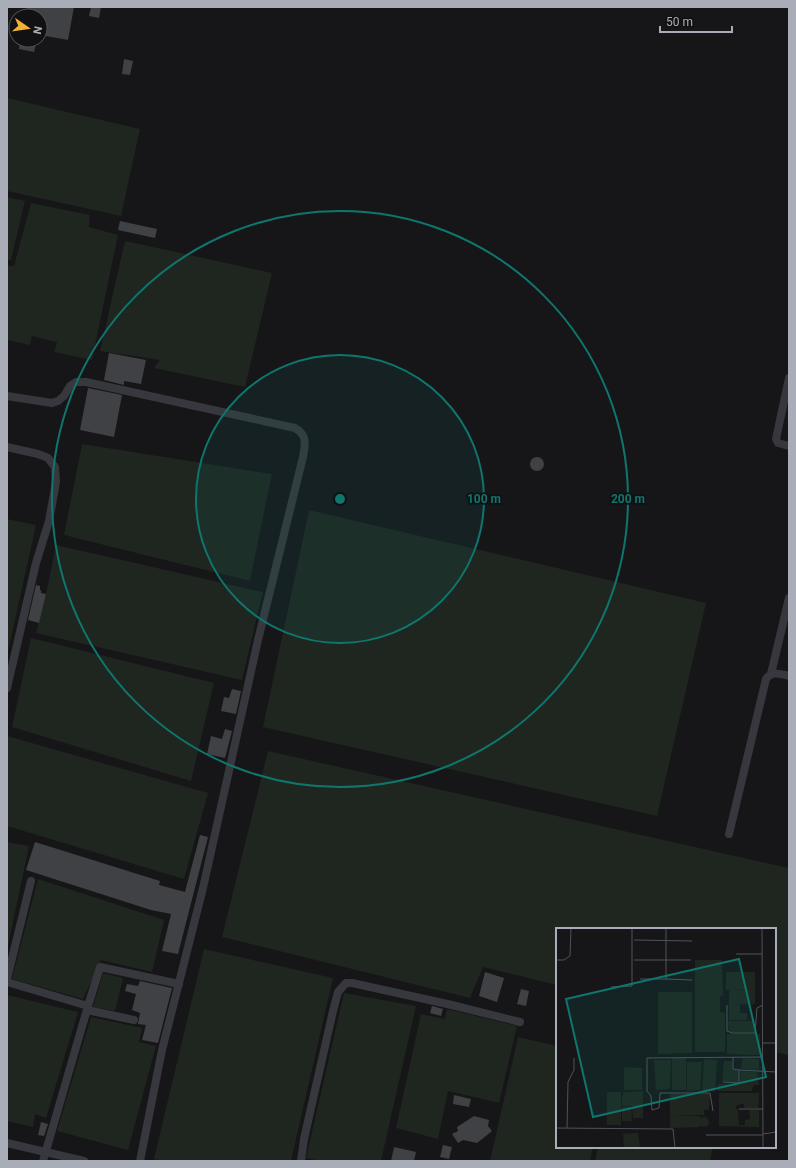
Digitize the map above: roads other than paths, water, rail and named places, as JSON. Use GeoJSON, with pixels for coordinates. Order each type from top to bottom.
{"type":"FeatureCollection","features":[{"type":"Feature","properties":{"kind":"street"},"geometry":{"type":"LineString","coordinates":[[789,378],[776,439],[778,443],[789,446]]}},
{"type":"Feature","properties":{"kind":"street"},"geometry":{"type":"LineString","coordinates":[[7,396],[52,403],[58,401],[64,396],[70,386],[76,382],[86,382],[295,428],[304,438],[305,444],[303,458],[256,647],[203,888],[162,1050],[140,1161]]}},
{"type":"Feature","properties":{"kind":"street"},"geometry":{"type":"LineString","coordinates":[[7,447],[38,454],[48,458],[55,467],[56,482],[49,521],[36,564],[7,688]]}},
{"type":"Feature","properties":{"kind":"street"},"geometry":{"type":"LineString","coordinates":[[771,674],[789,598]]}},
{"type":"Feature","properties":{"kind":"street"},"geometry":{"type":"LineString","coordinates":[[729,834],[765,682],[767,677],[771,674],[776,673],[789,676]]}},
{"type":"Feature","properties":{"kind":"street"},"geometry":{"type":"LineString","coordinates":[[31,881],[7,980],[87,1008],[134,1020]]}},
{"type":"Feature","properties":{"kind":"street"},"geometry":{"type":"LineString","coordinates":[[43,1161],[100,966],[178,984]]}},
{"type":"Feature","properties":{"kind":"street"},"geometry":{"type":"LineString","coordinates":[[301,1161],[304,1139],[333,1011],[338,992],[346,983],[352,983],[452,1005],[520,1022]]}},
{"type":"Feature","properties":{"kind":"street"},"geometry":{"type":"LineString","coordinates":[[7,1143],[84,1161]]}}]}
